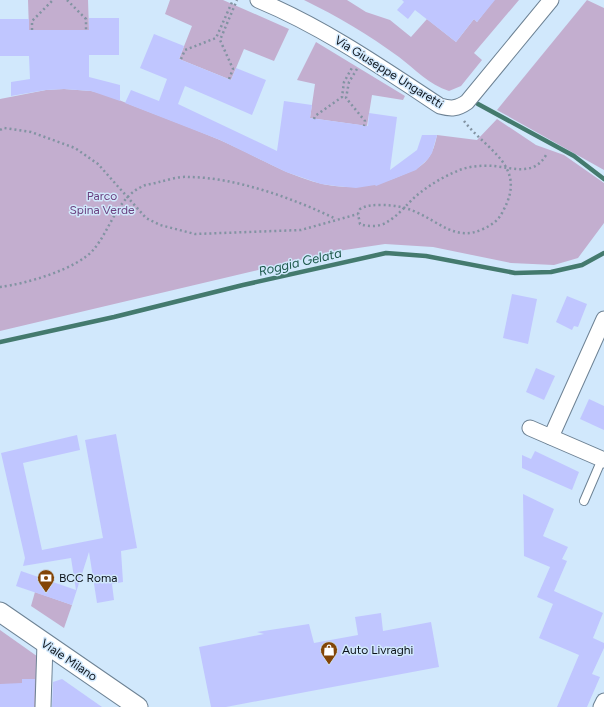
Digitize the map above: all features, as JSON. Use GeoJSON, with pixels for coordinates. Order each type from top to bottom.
{"type":"FeatureCollection","features":[{"type":"Feature","properties":{"kind":"street","name":"Via Giuseppe Ungaretti"},"geometry":{"type":"LineString","coordinates":[[258,0],[316,28],[364,56],[440,106],[450,109],[460,107],[467,102],[551,0]]}},
{"type":"Feature","properties":{"kind":"street"},"geometry":{"type":"LineString","coordinates":[[551,437],[604,319]]}},
{"type":"Feature","properties":{"kind":"street"},"geometry":{"type":"LineString","coordinates":[[530,428],[603,460]]}},
{"type":"Feature","properties":{"kind":"street","name":"Viale Milano"},"geometry":{"type":"LineString","coordinates":[[0,612],[138,707]]}},
{"type":"Feature","properties":{"kind":"street"},"geometry":{"type":"LineString","coordinates":[[43,707],[45,644]]}},
{"type":"Feature","properties":{"kind":"street"},"geometry":{"type":"LineString","coordinates":[[602,707],[604,701]]}},
{"type":"Feature","properties":{"kind":"lane"},"geometry":{"type":"LineString","coordinates":[[584,501],[603,460]]}},
{"type":"Feature","properties":{"kind":"path"},"geometry":{"type":"LineString","coordinates":[[32,30],[32,21],[53,0]]}},
{"type":"Feature","properties":{"kind":"path"},"geometry":{"type":"LineString","coordinates":[[67,0],[86,19],[86,30]]}},
{"type":"Feature","properties":{"kind":"path"},"geometry":{"type":"LineString","coordinates":[[181,60],[185,50],[216,38],[233,0]]}},
{"type":"Feature","properties":{"kind":"path"},"geometry":{"type":"LineString","coordinates":[[229,79],[233,69],[220,40],[237,0]]}},
{"type":"Feature","properties":{"kind":"path"},"geometry":{"type":"LineString","coordinates":[[314,119],[315,116],[342,97],[344,82],[354,64],[364,56]]}},
{"type":"Feature","properties":{"kind":"path"},"geometry":{"type":"LineString","coordinates":[[364,56],[349,82],[346,98],[365,120],[364,126]]}},
{"type":"Feature","properties":{"kind":"path"},"geometry":{"type":"LineString","coordinates":[[460,107],[460,115],[464,121],[493,150],[507,168],[511,181],[507,203],[497,221],[478,232],[469,234],[449,230],[417,212],[404,207],[370,205],[360,209],[358,214],[360,224],[376,225],[388,222],[404,207],[432,184],[458,170],[482,166],[507,168],[526,170],[539,165],[546,155]]}},
{"type":"Feature","properties":{"kind":"path"},"geometry":{"type":"LineString","coordinates":[[0,130],[4,128],[31,132],[75,148],[98,164],[146,218],[160,225],[195,234],[301,230],[358,214]]}},
{"type":"Feature","properties":{"kind":"path"},"geometry":{"type":"LineString","coordinates":[[0,286],[12,285],[55,273],[84,258],[94,250],[113,217],[128,198],[141,186],[187,176],[213,178],[283,197],[311,207],[336,220]]}},
{"type":"Feature","properties":{"kind":"green space"},"geometry":{"type":"Polygon","coordinates":[[[28,0],[88,0],[89,30],[29,30],[28,0]]]}},
{"type":"Feature","properties":{"kind":"green space"},"geometry":{"type":"Polygon","coordinates":[[[170,0],[223,0],[289,29],[274,61],[244,49],[231,80],[179,59],[192,26],[165,14],[170,0]]]}},
{"type":"Feature","properties":{"kind":"green space"},"geometry":{"type":"Polygon","coordinates":[[[304,0],[347,0],[366,12],[390,20],[411,37],[427,19],[456,42],[474,19],[477,22],[494,0],[519,0],[474,53],[482,60],[461,86],[449,91],[429,81],[388,49],[341,19],[304,0]]]}},
{"type":"Feature","properties":{"kind":"green space"},"geometry":{"type":"Polygon","coordinates":[[[587,0],[604,8],[604,170],[497,110],[587,0]]]}},
{"type":"Feature","properties":{"kind":"green space"},"geometry":{"type":"Polygon","coordinates":[[[316,42],[405,96],[403,100],[372,95],[367,126],[310,118],[315,84],[297,80],[316,42]]]}},
{"type":"Feature","properties":{"kind":"green space","name":"Parco Spina Verde"},"geometry":{"type":"Polygon","coordinates":[[[64,89],[91,91],[104,94],[220,140],[285,171],[328,185],[351,187],[374,184],[408,173],[420,166],[429,157],[437,135],[477,140],[497,119],[536,145],[564,155],[604,183],[604,223],[578,258],[554,265],[511,263],[433,247],[385,244],[338,251],[0,331],[0,99],[46,90],[64,89]]]}},
{"type":"Feature","properties":{"kind":"green space"},"geometry":{"type":"Polygon","coordinates":[[[35,592],[72,605],[64,628],[31,606],[35,592]]]}},
{"type":"Feature","properties":{"kind":"green space"},"geometry":{"type":"Polygon","coordinates":[[[0,630],[41,659],[40,707],[0,707],[0,630]]]}},
{"type":"Feature","properties":{"kind":"building"},"geometry":{"type":"Polygon","coordinates":[[[402,0],[495,0],[477,22],[474,19],[456,42],[415,10],[408,19],[397,10],[404,2],[402,0]]]}},
{"type":"Feature","properties":{"kind":"building"},"geometry":{"type":"Polygon","coordinates":[[[89,18],[119,18],[119,55],[89,55],[89,77],[120,85],[120,101],[91,91],[64,89],[46,90],[11,96],[11,82],[30,79],[29,56],[0,56],[0,19],[29,19],[29,30],[89,30],[89,18]]]}},
{"type":"Feature","properties":{"kind":"building"},"geometry":{"type":"Polygon","coordinates":[[[154,34],[184,46],[179,59],[231,80],[236,68],[266,80],[252,115],[185,86],[178,104],[277,151],[284,101],[312,105],[310,118],[368,126],[369,113],[397,117],[390,170],[417,150],[422,135],[437,135],[432,153],[416,170],[376,186],[356,188],[321,184],[286,172],[220,140],[125,103],[131,90],[159,101],[167,79],[140,68],[154,34]]]}},
{"type":"Feature","properties":{"kind":"building"},"geometry":{"type":"Polygon","coordinates":[[[512,294],[537,299],[528,344],[503,338],[512,294]]]}},
{"type":"Feature","properties":{"kind":"building"},"geometry":{"type":"Polygon","coordinates":[[[567,296],[587,304],[578,327],[574,326],[572,330],[556,322],[567,296]]]}},
{"type":"Feature","properties":{"kind":"building"},"geometry":{"type":"Polygon","coordinates":[[[536,368],[555,376],[544,400],[526,392],[536,368]]]}},
{"type":"Feature","properties":{"kind":"building"},"geometry":{"type":"Polygon","coordinates":[[[589,399],[604,406],[604,430],[580,419],[589,399]]]}},
{"type":"Feature","properties":{"kind":"building"},"geometry":{"type":"Polygon","coordinates":[[[116,434],[137,548],[121,551],[123,582],[112,584],[114,600],[97,603],[89,552],[72,605],[16,586],[21,571],[76,590],[71,558],[23,566],[25,558],[1,453],[77,435],[80,450],[23,463],[42,550],[103,538],[85,440],[116,434]]]}},
{"type":"Feature","properties":{"kind":"building"},"geometry":{"type":"Polygon","coordinates":[[[535,451],[579,472],[572,490],[522,468],[522,455],[531,459],[535,451]]]}},
{"type":"Feature","properties":{"kind":"building"},"geometry":{"type":"Polygon","coordinates":[[[523,494],[554,509],[543,536],[568,547],[562,559],[567,561],[554,591],[603,613],[593,638],[604,643],[604,648],[592,674],[600,677],[587,707],[557,707],[579,655],[539,638],[553,604],[537,597],[550,567],[524,556],[523,494]]]}},
{"type":"Feature","properties":{"kind":"building"},"geometry":{"type":"Polygon","coordinates":[[[381,613],[383,631],[431,622],[439,667],[226,707],[211,707],[199,647],[264,634],[257,632],[309,624],[314,643],[358,635],[355,617],[381,613]]]}},
{"type":"Feature","properties":{"kind":"building"},"geometry":{"type":"Polygon","coordinates":[[[22,679],[35,679],[34,707],[0,707],[0,684],[22,683],[22,679]]]}},
{"type":"Feature","properties":{"kind":"building"},"geometry":{"type":"Polygon","coordinates":[[[62,679],[102,707],[52,707],[53,682],[62,679]]]}},
{"type":"Feature","properties":{"kind":"waterway"},"geometry":{"type":"LineString","coordinates":[[478,104],[574,156],[604,179]]}},
{"type":"Feature","properties":{"kind":"waterway","name":"Roggia Gelata"},"geometry":{"type":"LineString","coordinates":[[0,342],[114,317],[243,285],[386,253],[426,256],[515,273],[551,272],[582,265],[604,253]]}},
{"type":"Feature","properties":{"kind":"place","name":"BCC Roma"},"geometry":{"type":"Point","coordinates":[46,593]}},
{"type":"Feature","properties":{"kind":"place","name":"Auto Livraghi"},"geometry":{"type":"Point","coordinates":[329,665]}}]}
